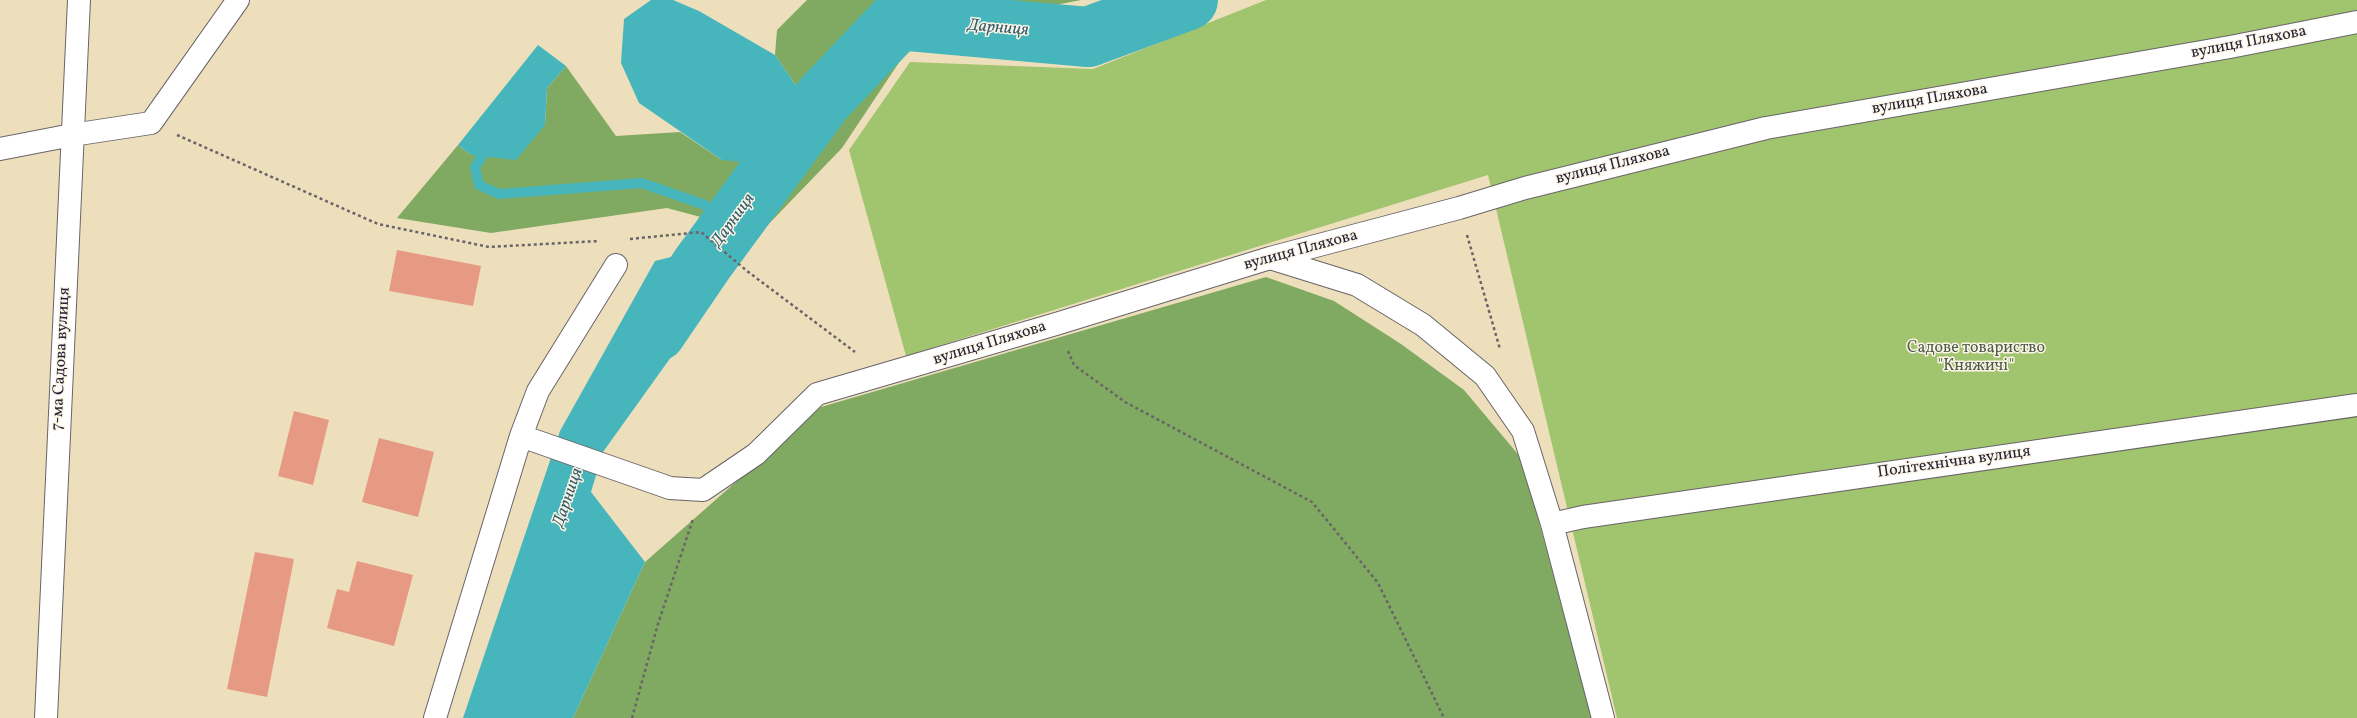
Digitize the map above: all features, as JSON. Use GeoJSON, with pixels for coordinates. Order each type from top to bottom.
{"type":"FeatureCollection","features":[{"type":"Feature","properties":{"kind":"street","name":"7-ма Садова вулиця"},"geometry":{"type":"LineString","coordinates":[[46,718],[72,135],[80,0]]}},
{"type":"Feature","properties":{"kind":"street"},"geometry":{"type":"LineString","coordinates":[[0,149],[72,135],[151,123],[238,0]]}},
{"type":"Feature","properties":{"kind":"street","name":"вулиця Пляхова"},"geometry":{"type":"LineString","coordinates":[[703,490],[756,454],[817,394],[1056,324],[1270,258],[1459,208],[1525,188],[1766,128],[2230,47],[2357,22]]}},
{"type":"Feature","properties":{"kind":"street"},"geometry":{"type":"LineString","coordinates":[[1270,258],[1357,285],[1423,325],[1485,376],[1523,431],[1552,524],[1603,718]]}},
{"type":"Feature","properties":{"kind":"street"},"geometry":{"type":"LineString","coordinates":[[435,718],[521,436],[538,391],[616,265]]}},
{"type":"Feature","properties":{"kind":"street","name":"Політехнічна вулиця"},"geometry":{"type":"LineString","coordinates":[[1552,524],[1583,517],[2357,405]]}},
{"type":"Feature","properties":{"kind":"street"},"geometry":{"type":"LineString","coordinates":[[521,436],[670,488],[703,490]]}},
{"type":"Feature","properties":{"kind":"path"},"geometry":{"type":"LineString","coordinates":[[151,123],[378,224],[488,247],[606,241]]}},
{"type":"Feature","properties":{"kind":"path"},"geometry":{"type":"LineString","coordinates":[[1459,208],[1501,354]]}},
{"type":"Feature","properties":{"kind":"path"},"geometry":{"type":"LineString","coordinates":[[622,240],[701,232],[747,271],[885,375]]}},
{"type":"Feature","properties":{"kind":"path"},"geometry":{"type":"LineString","coordinates":[[1056,324],[1074,365],[1125,402],[1312,502],[1378,583],[1444,718]]}},
{"type":"Feature","properties":{"kind":"path"},"geometry":{"type":"LineString","coordinates":[[632,718],[658,624],[703,490]]}},
{"type":"Feature","properties":{"kind":"green space"},"geometry":{"type":"Polygon","coordinates":[[[807,0],[1081,0],[1024,11],[908,49],[842,148],[760,233],[667,208],[491,233],[397,218],[458,145],[471,155],[545,125],[547,88],[566,66],[616,136],[680,132],[722,160],[797,87],[775,55],[777,30],[807,0]]]}},
{"type":"Feature","properties":{"kind":"green space","name":"Садове товариство \"Княжичі\""},"geometry":{"type":"Polygon","coordinates":[[[1266,0],[2357,0],[2357,718],[1617,718],[1488,175],[906,356],[849,150],[910,62],[1093,69],[1266,0]]]}},
{"type":"Feature","properties":{"kind":"green space"},"geometry":{"type":"Polygon","coordinates":[[[1266,277],[1334,301],[1401,344],[1464,390],[1522,459],[1592,718],[573,718],[645,562],[821,407],[1266,277]]]}},
{"type":"Feature","properties":{"kind":"water"},"geometry":{"type":"Polygon","coordinates":[[[651,0],[673,0],[699,11],[775,55],[797,87],[782,131],[754,163],[722,160],[639,103],[621,63],[624,19],[651,0]]]}},
{"type":"Feature","properties":{"kind":"water"},"geometry":{"type":"Polygon","coordinates":[[[538,45],[566,66],[547,88],[545,125],[516,160],[471,155],[458,145],[538,45]]]}},
{"type":"Feature","properties":{"kind":"water"},"geometry":{"type":"Polygon","coordinates":[[[683,254],[703,263],[712,270],[719,290],[603,452],[591,492],[645,562],[573,718],[463,718],[560,431],[655,261],[683,254]]]}},
{"type":"Feature","properties":{"kind":"building"},"geometry":{"type":"Polygon","coordinates":[[[397,250],[481,266],[473,306],[389,291],[397,250]]]}},
{"type":"Feature","properties":{"kind":"building"},"geometry":{"type":"Polygon","coordinates":[[[294,411],[329,420],[313,485],[278,476],[294,411]]]}},
{"type":"Feature","properties":{"kind":"building"},"geometry":{"type":"Polygon","coordinates":[[[379,438],[434,452],[418,517],[362,502],[379,438]]]}},
{"type":"Feature","properties":{"kind":"building"},"geometry":{"type":"Polygon","coordinates":[[[255,552],[294,559],[267,697],[227,689],[255,552]]]}},
{"type":"Feature","properties":{"kind":"building"},"geometry":{"type":"Polygon","coordinates":[[[357,561],[413,575],[394,646],[327,628],[337,589],[349,592],[357,561]]]}},
{"type":"Feature","properties":{"kind":"waterway"},"geometry":{"type":"LineString","coordinates":[[898,20],[916,0]]}},
{"type":"Feature","properties":{"kind":"waterway","name":"Дарниця"},"geometry":{"type":"LineString","coordinates":[[656,332],[703,263],[824,98],[898,20],[1088,37],[1188,0]]}},
{"type":"Feature","properties":{"kind":"waterway"},"geometry":{"type":"LineString","coordinates":[[489,146],[475,167],[479,185],[499,194],[642,183],[705,205],[726,232]]}}]}
